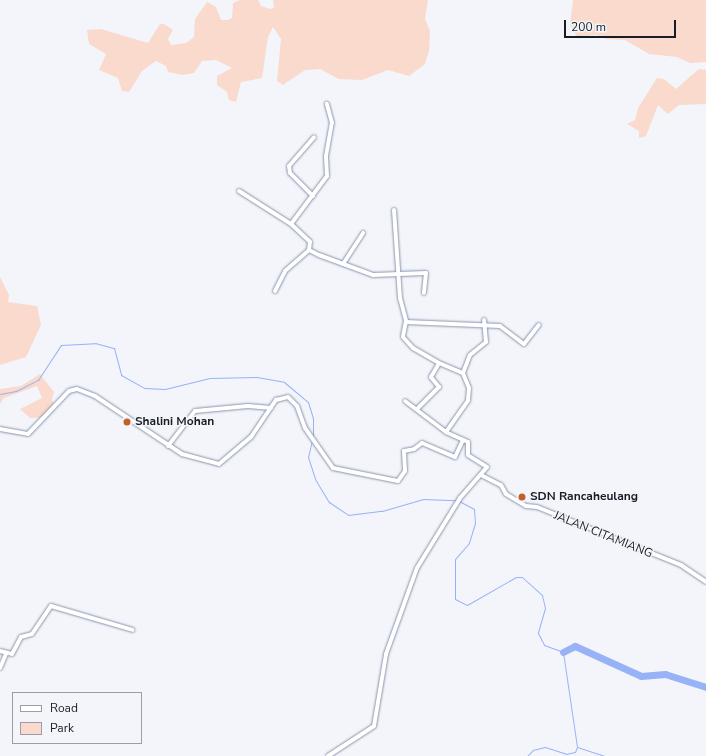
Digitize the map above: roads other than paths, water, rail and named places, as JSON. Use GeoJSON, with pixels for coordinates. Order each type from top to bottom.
{"type":"FeatureCollection","features":[{"type":"Feature","properties":{"kind":"street"},"geometry":{"type":"LineString","coordinates":[[291,224],[313,196],[327,174],[326,156],[332,123],[327,104]]}},
{"type":"Feature","properties":{"kind":"street"},"geometry":{"type":"LineString","coordinates":[[313,196],[290,173],[289,166],[314,137]]}},
{"type":"Feature","properties":{"kind":"street"},"geometry":{"type":"LineString","coordinates":[[239,191],[291,224],[310,242],[309,250],[285,271],[275,291]]}},
{"type":"Feature","properties":{"kind":"street"},"geometry":{"type":"LineString","coordinates":[[394,210],[400,298],[406,322],[403,336],[406,342],[439,363],[464,373]]}},
{"type":"Feature","properties":{"kind":"street"},"geometry":{"type":"LineString","coordinates":[[343,264],[363,232]]}},
{"type":"Feature","properties":{"kind":"street"},"geometry":{"type":"LineString","coordinates":[[309,250],[374,275],[426,273],[424,293]]}},
{"type":"Feature","properties":{"kind":"street"},"geometry":{"type":"LineString","coordinates":[[406,322],[484,322],[503,327],[524,344],[539,325]]}},
{"type":"Feature","properties":{"kind":"street"},"geometry":{"type":"LineString","coordinates":[[446,432],[468,400],[469,388],[464,373],[470,355],[486,342],[484,322]]}},
{"type":"Feature","properties":{"kind":"street"},"geometry":{"type":"LineString","coordinates":[[418,408],[439,387],[431,377],[439,363]]}},
{"type":"Feature","properties":{"kind":"street"},"geometry":{"type":"LineString","coordinates":[[0,429],[28,434],[69,391],[77,389],[95,396],[182,454],[221,463],[251,437],[278,399],[292,399],[305,428],[333,468],[358,475],[400,481],[405,471],[404,450],[414,449],[422,442],[455,457],[462,440]]}},
{"type":"Feature","properties":{"kind":"street"},"geometry":{"type":"LineString","coordinates":[[328,756],[364,736],[375,723],[386,654],[417,568],[460,498],[481,475],[487,465],[468,455],[470,444],[446,432],[418,408],[405,401]]}},
{"type":"Feature","properties":{"kind":"street"},"geometry":{"type":"LineString","coordinates":[[168,446],[195,411],[248,406],[271,408]]}},
{"type":"Feature","properties":{"kind":"street","name":"JALAN CITAMIANG"},"geometry":{"type":"LineString","coordinates":[[481,475],[501,485],[506,494],[526,506],[681,565],[706,582]]}},
{"type":"Feature","properties":{"kind":"street"},"geometry":{"type":"LineString","coordinates":[[0,651],[6,654],[14,653],[22,636],[32,634],[51,606],[133,630]]}},
{"type":"Feature","properties":{"kind":"street"},"geometry":{"type":"LineString","coordinates":[[0,668],[6,654]]}},
{"type":"Feature","properties":{"kind":"waterway"},"geometry":{"type":"LineString","coordinates":[[0,394],[16,391],[38,380],[61,345],[95,343],[114,348],[121,375],[144,388],[165,389],[210,378],[257,377],[284,382],[308,402],[313,418],[313,437]]}},
{"type":"Feature","properties":{"kind":"waterway"},"geometry":{"type":"LineString","coordinates":[[312,440],[308,457],[315,479],[329,502],[348,515],[382,511],[423,499],[456,500]]}},
{"type":"Feature","properties":{"kind":"waterway"},"geometry":{"type":"LineString","coordinates":[[459,501],[474,509],[475,523],[469,543],[455,559],[455,599],[467,605],[516,577],[522,577],[542,595],[545,608],[538,633],[544,645],[563,652],[577,747],[605,756]]}},
{"type":"Feature","properties":{"kind":"waterway"},"geometry":{"type":"LineString","coordinates":[[563,652],[575,646],[641,676],[665,674],[706,687]]}},
{"type":"Feature","properties":{"kind":"waterway"},"geometry":{"type":"LineString","coordinates":[[527,756],[533,750],[545,747],[566,754],[575,752],[577,747]]}},
{"type":"Feature","properties":{"kind":"place","name":"Shalini Mohan"},"geometry":{"type":"Point","coordinates":[127,422]}},
{"type":"Feature","properties":{"kind":"place","name":"SDN Rancaheulang"},"geometry":{"type":"Point","coordinates":[522,497]}}]}
